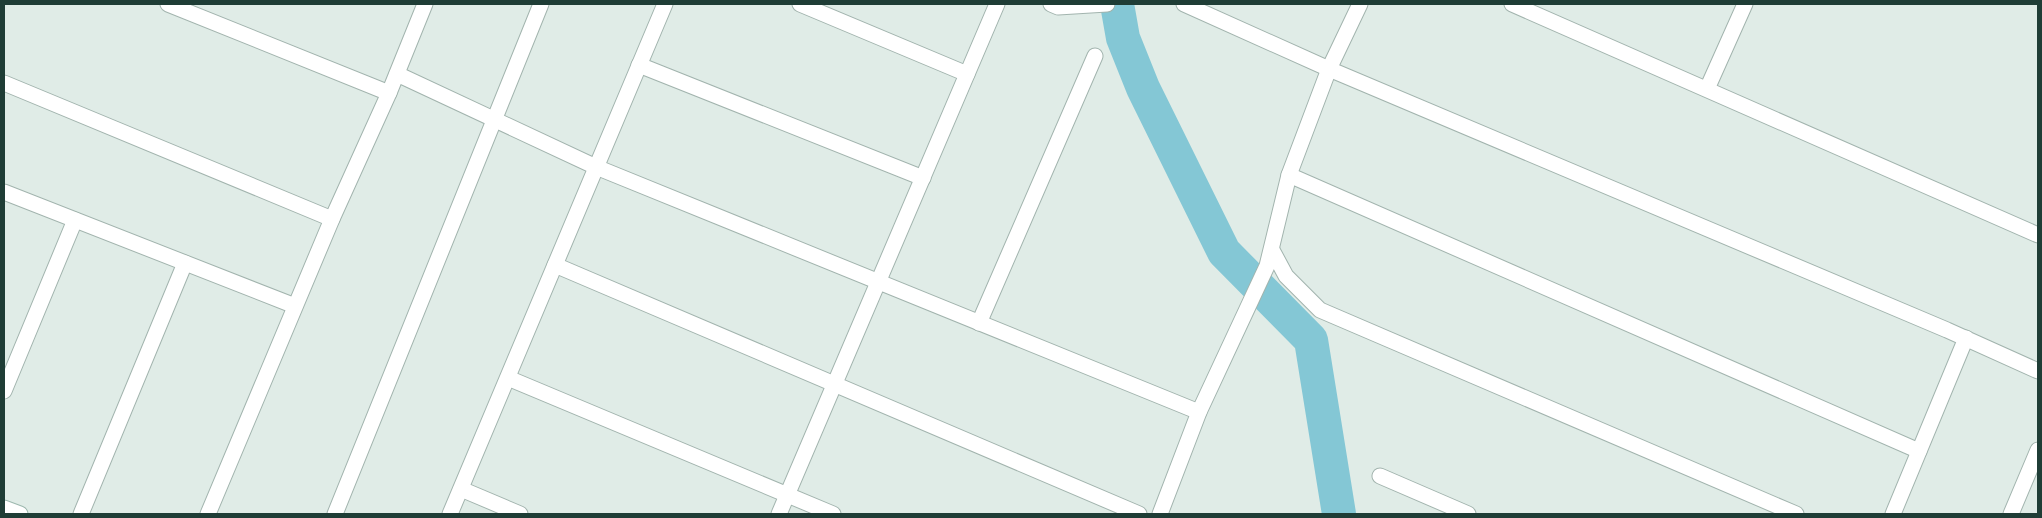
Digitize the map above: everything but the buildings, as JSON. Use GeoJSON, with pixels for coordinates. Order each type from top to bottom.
{"type":"FeatureCollection","features":[{"type":"Feature","properties":{"kind":"street"},"geometry":{"type":"LineString","coordinates":[[168,4],[389,93]]}},
{"type":"Feature","properties":{"kind":"street"},"geometry":{"type":"LineString","coordinates":[[208,514],[332,219],[389,93],[425,4]]}},
{"type":"Feature","properties":{"kind":"street"},"geometry":{"type":"LineString","coordinates":[[335,514],[541,4]]}},
{"type":"Feature","properties":{"kind":"street"},"geometry":{"type":"LineString","coordinates":[[450,514],[665,4]]}},
{"type":"Feature","properties":{"kind":"street"},"geometry":{"type":"LineString","coordinates":[[800,4],[967,74]]}},
{"type":"Feature","properties":{"kind":"street"},"geometry":{"type":"LineString","coordinates":[[779,514],[997,4]]}},
{"type":"Feature","properties":{"kind":"street"},"geometry":{"type":"LineString","coordinates":[[1051,4],[1058,7],[1107,4]]}},
{"type":"Feature","properties":{"kind":"street"},"geometry":{"type":"LineString","coordinates":[[1184,4],[1329,69],[1966,338],[2038,371]]}},
{"type":"Feature","properties":{"kind":"street"},"geometry":{"type":"LineString","coordinates":[[1160,514],[1199,412],[1214,383],[1266,266],[1272,250],[1289,174],[1329,69],[1360,4]]}},
{"type":"Feature","properties":{"kind":"street"},"geometry":{"type":"LineString","coordinates":[[1512,4],[2038,235]]}},
{"type":"Feature","properties":{"kind":"street"},"geometry":{"type":"LineString","coordinates":[[1707,89],[1745,4]]}},
{"type":"Feature","properties":{"kind":"street"},"geometry":{"type":"LineString","coordinates":[[979,323],[1095,56]]}},
{"type":"Feature","properties":{"kind":"street"},"geometry":{"type":"LineString","coordinates":[[639,65],[923,178]]}},
{"type":"Feature","properties":{"kind":"street"},"geometry":{"type":"LineString","coordinates":[[397,74],[596,167],[1199,412]]}},
{"type":"Feature","properties":{"kind":"street"},"geometry":{"type":"LineString","coordinates":[[4,83],[332,219]]}},
{"type":"Feature","properties":{"kind":"street"},"geometry":{"type":"LineString","coordinates":[[1289,174],[1919,451]]}},
{"type":"Feature","properties":{"kind":"street"},"geometry":{"type":"LineString","coordinates":[[4,192],[295,306]]}},
{"type":"Feature","properties":{"kind":"street"},"geometry":{"type":"LineString","coordinates":[[4,391],[75,220]]}},
{"type":"Feature","properties":{"kind":"street"},"geometry":{"type":"LineString","coordinates":[[1272,250],[1286,276],[1320,310],[1796,514]]}},
{"type":"Feature","properties":{"kind":"street"},"geometry":{"type":"LineString","coordinates":[[81,514],[185,263]]}},
{"type":"Feature","properties":{"kind":"street"},"geometry":{"type":"LineString","coordinates":[[555,265],[1139,514]]}},
{"type":"Feature","properties":{"kind":"street"},"geometry":{"type":"LineString","coordinates":[[1893,514],[1966,338]]}},
{"type":"Feature","properties":{"kind":"street"},"geometry":{"type":"LineString","coordinates":[[508,378],[833,514]]}},
{"type":"Feature","properties":{"kind":"street"},"geometry":{"type":"LineString","coordinates":[[2012,514],[2038,450]]}},
{"type":"Feature","properties":{"kind":"street"},"geometry":{"type":"LineString","coordinates":[[1380,476],[1468,514]]}},
{"type":"Feature","properties":{"kind":"street"},"geometry":{"type":"LineString","coordinates":[[461,489],[520,514]]}},
{"type":"Feature","properties":{"kind":"street"},"geometry":{"type":"LineString","coordinates":[[4,508],[20,514]]}},
{"type":"Feature","properties":{"kind":"waterway"},"geometry":{"type":"LineString","coordinates":[[1117,4],[1123,38],[1143,88],[1224,252],[1311,340],[1339,514]]}}]}
